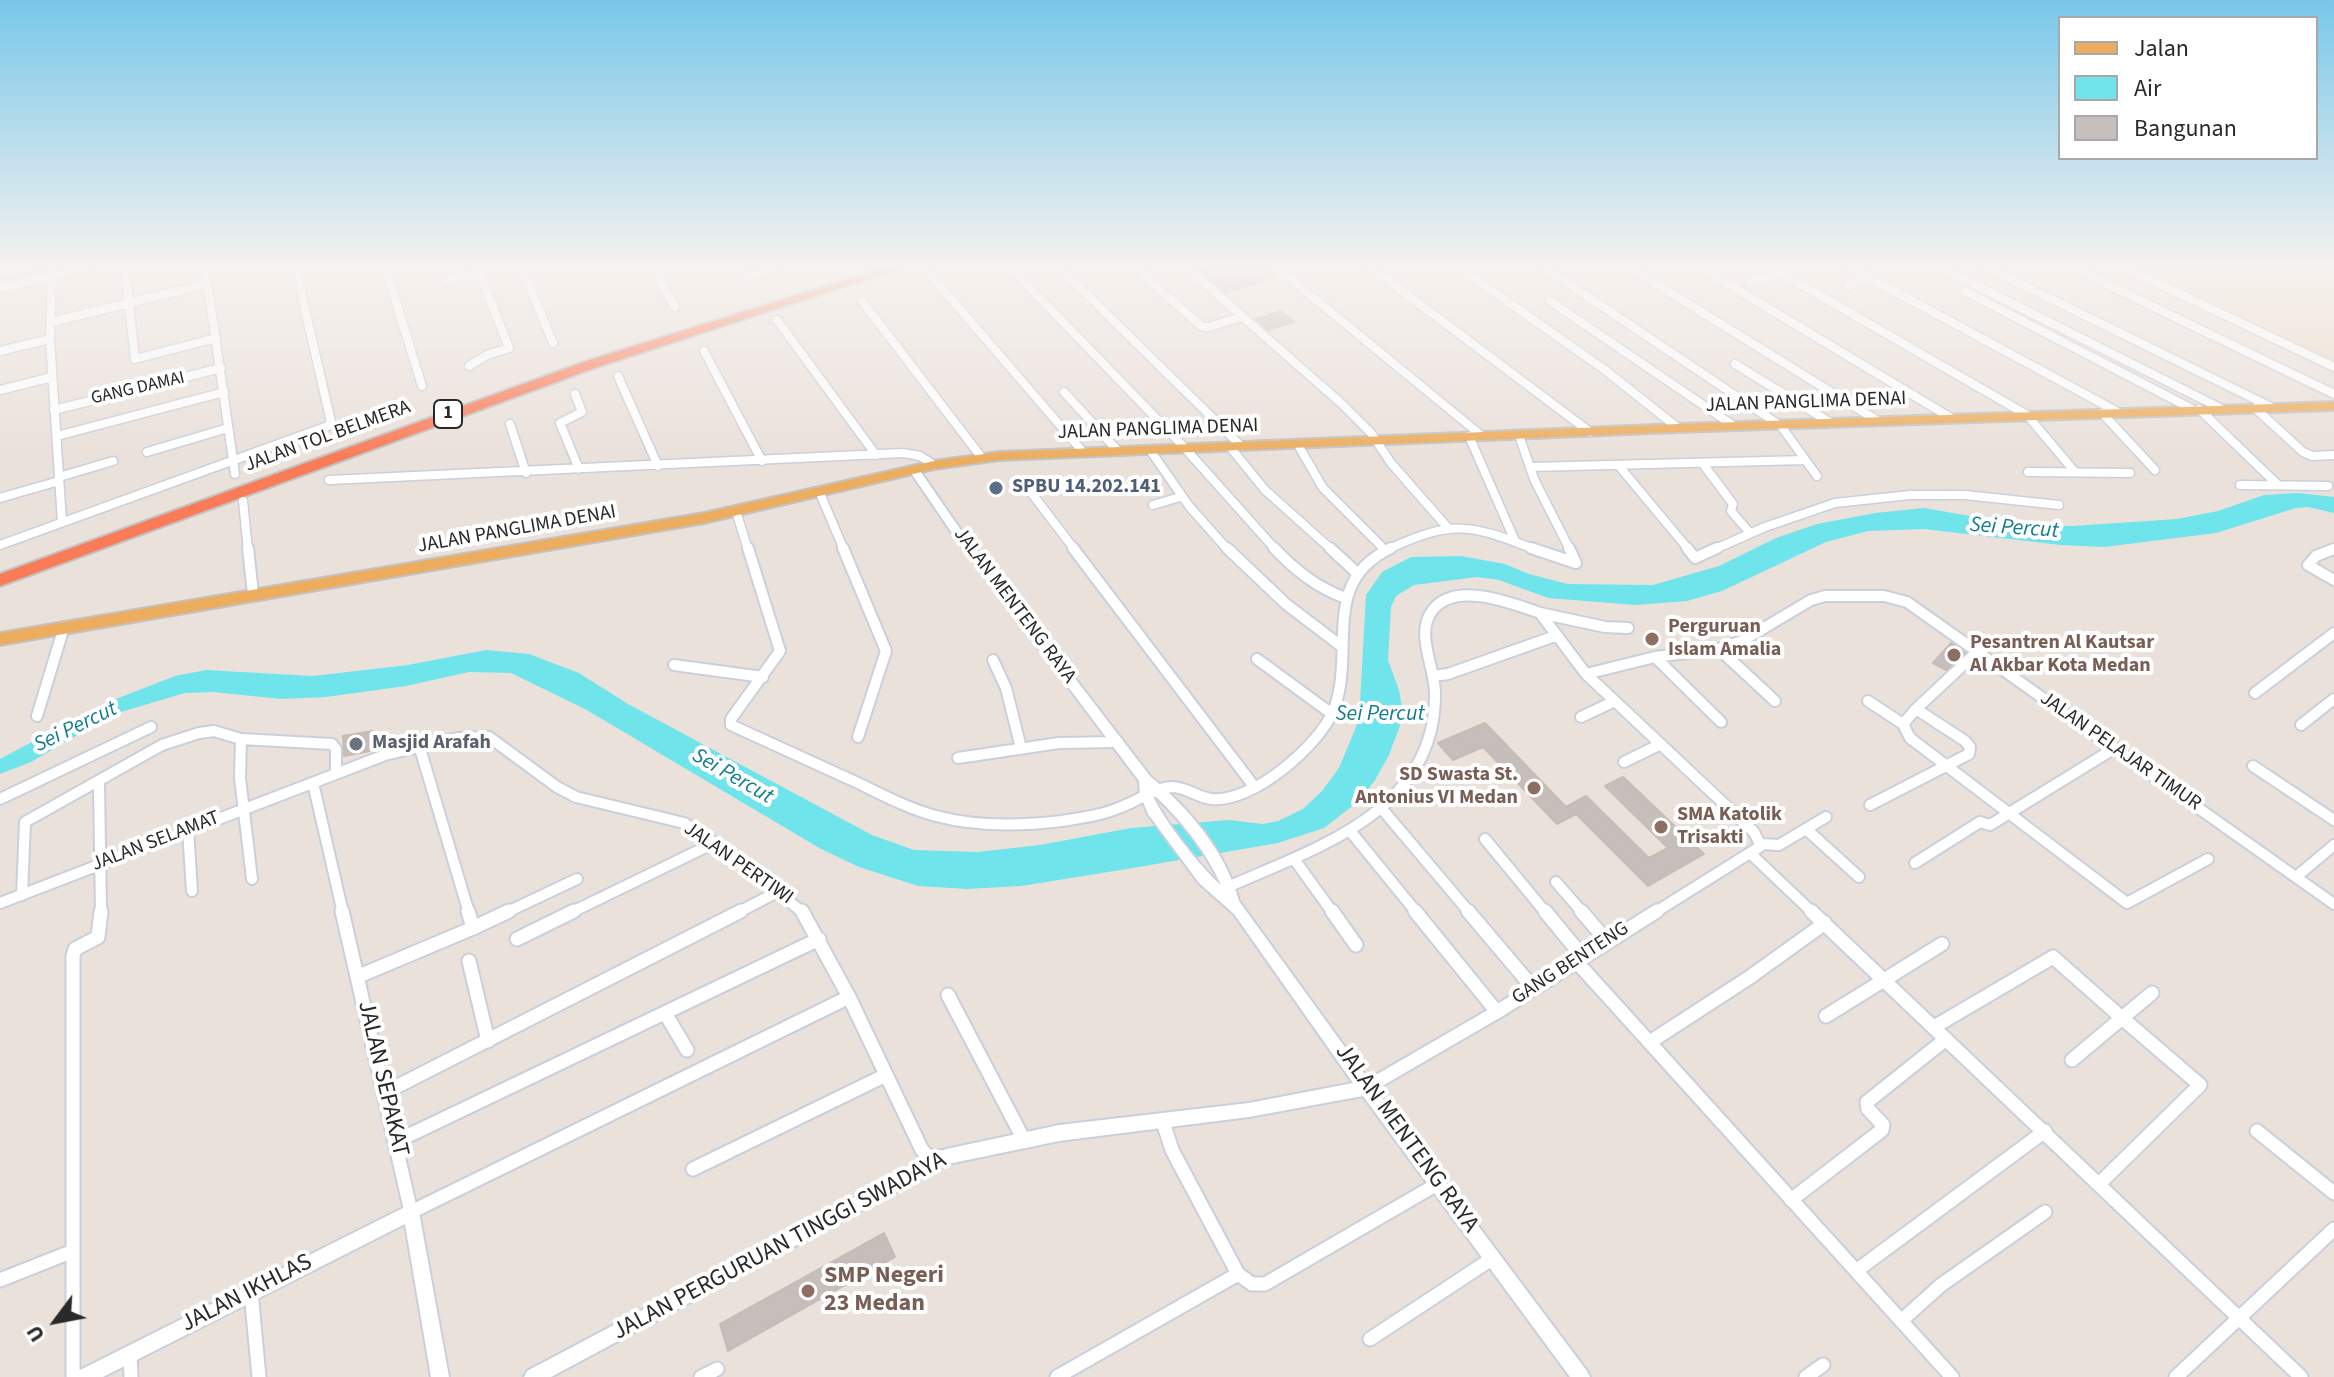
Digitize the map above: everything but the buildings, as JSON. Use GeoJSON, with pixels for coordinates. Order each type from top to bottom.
{"type":"FeatureCollection","features":[{"type":"Feature","properties":{"kind":"highway","name":"JALAN TOL BELMERA"},"geometry":{"type":"LineString","coordinates":[[0,567],[583,356],[667,330]]}},
{"type":"Feature","properties":{"kind":"highway","name":"JALAN TOL BELMERA"},"geometry":{"type":"LineString","coordinates":[[0,580],[564,373],[699,330]]}},
{"type":"Feature","properties":{"kind":"main road","name":"JALAN PANGLIMA DENAI"},"geometry":{"type":"LineString","coordinates":[[0,639],[736,511],[934,465],[982,458],[1678,428],[2334,406]]}},
{"type":"Feature","properties":{"kind":"street"},"geometry":{"type":"LineString","coordinates":[[51,330],[62,522]]}},
{"type":"Feature","properties":{"kind":"street"},"geometry":{"type":"LineString","coordinates":[[131,330],[135,359],[216,338]]}},
{"type":"Feature","properties":{"kind":"street"},"geometry":{"type":"LineString","coordinates":[[215,330],[234,469]]}},
{"type":"Feature","properties":{"kind":"street"},"geometry":{"type":"LineString","coordinates":[[0,545],[62,522],[234,469],[319,431],[331,422],[310,330]]}},
{"type":"Feature","properties":{"kind":"street"},"geometry":{"type":"LineString","coordinates":[[405,330],[422,386]]}},
{"type":"Feature","properties":{"kind":"street"},"geometry":{"type":"LineString","coordinates":[[469,366],[481,362],[487,355],[509,348],[502,330]]}},
{"type":"Feature","properties":{"kind":"street"},"geometry":{"type":"LineString","coordinates":[[548,330],[553,343]]}},
{"type":"Feature","properties":{"kind":"street"},"geometry":{"type":"LineString","coordinates":[[785,330],[876,455]]}},
{"type":"Feature","properties":{"kind":"street"},"geometry":{"type":"LineString","coordinates":[[884,330],[982,458]]}},
{"type":"Feature","properties":{"kind":"street"},"geometry":{"type":"LineString","coordinates":[[978,330],[1083,452]]}},
{"type":"Feature","properties":{"kind":"street"},"geometry":{"type":"LineString","coordinates":[[1071,330],[1275,548],[1330,594],[1346,598]]}},
{"type":"Feature","properties":{"kind":"street"},"geometry":{"type":"LineString","coordinates":[[1121,330],[1235,447],[1265,490],[1356,572]]}},
{"type":"Feature","properties":{"kind":"street"},"geometry":{"type":"LineString","coordinates":[[1257,330],[1342,404],[1377,441],[1391,463],[1447,527]]}},
{"type":"Feature","properties":{"kind":"street"},"geometry":{"type":"LineString","coordinates":[[1351,330],[1476,436],[1515,541]]}},
{"type":"Feature","properties":{"kind":"street"},"geometry":{"type":"LineString","coordinates":[[1455,330],[1590,432]]}},
{"type":"Feature","properties":{"kind":"street"},"geometry":{"type":"LineString","coordinates":[[1548,330],[1678,428]]}},
{"type":"Feature","properties":{"kind":"street"},"geometry":{"type":"LineString","coordinates":[[1593,330],[1734,426]]}},
{"type":"Feature","properties":{"kind":"street"},"geometry":{"type":"LineString","coordinates":[[1638,330],[1781,426],[1817,476]]}},
{"type":"Feature","properties":{"kind":"street"},"geometry":{"type":"LineString","coordinates":[[1731,330],[1878,421]]}},
{"type":"Feature","properties":{"kind":"street"},"geometry":{"type":"LineString","coordinates":[[1805,330],[1951,418]]}},
{"type":"Feature","properties":{"kind":"street"},"geometry":{"type":"LineString","coordinates":[[1881,330],[2027,415],[2075,472]]}},
{"type":"Feature","properties":{"kind":"street"},"geometry":{"type":"LineString","coordinates":[[1964,330],[2109,412],[2155,470]]}},
{"type":"Feature","properties":{"kind":"street"},"geometry":{"type":"LineString","coordinates":[[2042,330],[2196,409],[2278,485]]}},
{"type":"Feature","properties":{"kind":"street"},"geometry":{"type":"LineString","coordinates":[[2066,330],[2220,408]]}},
{"type":"Feature","properties":{"kind":"street"},"geometry":{"type":"LineString","coordinates":[[2115,330],[2271,407]]}},
{"type":"Feature","properties":{"kind":"street"},"geometry":{"type":"LineString","coordinates":[[2202,330],[2334,394]]}},
{"type":"Feature","properties":{"kind":"street"},"geometry":{"type":"LineString","coordinates":[[2257,330],[2334,367]]}},
{"type":"Feature","properties":{"kind":"street"},"geometry":{"type":"LineString","coordinates":[[0,351],[50,339]]}},
{"type":"Feature","properties":{"kind":"street"},"geometry":{"type":"LineString","coordinates":[[704,351],[762,461]]}},
{"type":"Feature","properties":{"kind":"street"},"geometry":{"type":"LineString","coordinates":[[1735,364],[1831,423]]}},
{"type":"Feature","properties":{"kind":"street","name":"GANG DAMAI"},"geometry":{"type":"LineString","coordinates":[[54,410],[221,368]]}},
{"type":"Feature","properties":{"kind":"street"},"geometry":{"type":"LineString","coordinates":[[618,376],[658,466]]}},
{"type":"Feature","properties":{"kind":"street"},"geometry":{"type":"LineString","coordinates":[[0,390],[52,377]]}},
{"type":"Feature","properties":{"kind":"street"},"geometry":{"type":"LineString","coordinates":[[57,436],[224,392]]}},
{"type":"Feature","properties":{"kind":"street"},"geometry":{"type":"LineString","coordinates":[[1064,392],[1118,451]]}},
{"type":"Feature","properties":{"kind":"street"},"geometry":{"type":"LineString","coordinates":[[575,394],[582,412],[560,423],[579,469]]}},
{"type":"Feature","properties":{"kind":"street"},"geometry":{"type":"LineString","coordinates":[[2255,408],[2303,452],[2312,456],[2334,455]]}},
{"type":"Feature","properties":{"kind":"street"},"geometry":{"type":"LineString","coordinates":[[510,424],[526,473]]}},
{"type":"Feature","properties":{"kind":"street"},"geometry":{"type":"LineString","coordinates":[[147,452],[228,428]]}},
{"type":"Feature","properties":{"kind":"street"},"geometry":{"type":"LineString","coordinates":[[736,511],[780,651],[731,719],[731,725],[941,819],[979,824],[1042,822],[1110,811],[1152,792],[1181,787],[1215,799],[1253,785],[1295,760],[1318,738],[1332,714],[1339,692],[1346,598],[1356,572],[1385,550],[1447,527],[1471,528],[1576,563],[1519,435]]}},
{"type":"Feature","properties":{"kind":"street"},"geometry":{"type":"LineString","coordinates":[[1298,445],[1303,464],[1351,518],[1385,550]]}},
{"type":"Feature","properties":{"kind":"street"},"geometry":{"type":"LineString","coordinates":[[1150,450],[1180,497],[1237,558],[1316,628],[1341,646]]}},
{"type":"Feature","properties":{"kind":"street"},"geometry":{"type":"LineString","coordinates":[[329,480],[910,453],[934,465]]}},
{"type":"Feature","properties":{"kind":"street"},"geometry":{"type":"LineString","coordinates":[[1531,467],[1805,460]]}},
{"type":"Feature","properties":{"kind":"street"},"geometry":{"type":"LineString","coordinates":[[0,498],[113,461]]}},
{"type":"Feature","properties":{"kind":"street"},"geometry":{"type":"LineString","coordinates":[[1703,464],[1733,504],[1731,511],[1750,533]]}},
{"type":"Feature","properties":{"kind":"street"},"geometry":{"type":"LineString","coordinates":[[1619,466],[1695,558],[1822,505],[1910,495],[1970,496],[2059,505]]}},
{"type":"Feature","properties":{"kind":"street","name":"JALAN MENTENG RAYA"},"geometry":{"type":"LineString","coordinates":[[914,470],[954,528],[1145,780],[1152,792],[1153,810],[1204,879],[1226,893],[1366,1088],[1581,1377]]}},
{"type":"Feature","properties":{"kind":"street"},"geometry":{"type":"LineString","coordinates":[[2028,472],[2130,473]]}},
{"type":"Feature","properties":{"kind":"street"},"geometry":{"type":"LineString","coordinates":[[2240,485],[2328,486]]}},
{"type":"Feature","properties":{"kind":"street"},"geometry":{"type":"LineString","coordinates":[[819,491],[886,651],[858,737]]}},
{"type":"Feature","properties":{"kind":"street"},"geometry":{"type":"LineString","coordinates":[[1030,491],[1253,785]]}},
{"type":"Feature","properties":{"kind":"street"},"geometry":{"type":"LineString","coordinates":[[1153,505],[1180,497]]}},
{"type":"Feature","properties":{"kind":"street"},"geometry":{"type":"LineString","coordinates":[[243,501],[253,594]]}},
{"type":"Feature","properties":{"kind":"street"},"geometry":{"type":"LineString","coordinates":[[2334,549],[2316,556],[2308,565],[2334,580]]}},
{"type":"Feature","properties":{"kind":"street","name":"JALAN PELAJAR TIMUR"},"geometry":{"type":"LineString","coordinates":[[1586,674],[1655,657],[1719,649],[1742,641],[1811,600],[1865,595],[1907,602],[2334,904]]}},
{"type":"Feature","properties":{"kind":"street"},"geometry":{"type":"LineString","coordinates":[[1226,893],[1351,832],[1361,821],[1382,809],[1422,753],[1435,707],[1434,676],[1425,630],[1429,615],[1442,603],[1467,596],[1494,597],[1540,613],[1605,627],[1628,628]]}},
{"type":"Feature","properties":{"kind":"street"},"geometry":{"type":"LineString","coordinates":[[1540,613],[1586,674],[1754,832],[1762,844],[1779,845],[1826,817]]}},
{"type":"Feature","properties":{"kind":"street"},"geometry":{"type":"LineString","coordinates":[[37,716],[64,627]]}},
{"type":"Feature","properties":{"kind":"street"},"geometry":{"type":"LineString","coordinates":[[1434,676],[1448,674],[1555,636]]}},
{"type":"Feature","properties":{"kind":"street"},"geometry":{"type":"LineString","coordinates":[[2255,693],[2332,637]]}},
{"type":"Feature","properties":{"kind":"street"},"geometry":{"type":"LineString","coordinates":[[1719,649],[1775,701]]}},
{"type":"Feature","properties":{"kind":"street"},"geometry":{"type":"LineString","coordinates":[[1903,724],[1978,651]]}},
{"type":"Feature","properties":{"kind":"street"},"geometry":{"type":"LineString","coordinates":[[1655,657],[1721,722]]}},
{"type":"Feature","properties":{"kind":"street"},"geometry":{"type":"LineString","coordinates":[[1257,659],[1332,714]]}},
{"type":"Feature","properties":{"kind":"street"},"geometry":{"type":"LineString","coordinates":[[993,660],[1006,688],[1021,748]]}},
{"type":"Feature","properties":{"kind":"street"},"geometry":{"type":"LineString","coordinates":[[674,665],[763,677]]}},
{"type":"Feature","properties":{"kind":"street"},"geometry":{"type":"LineString","coordinates":[[2301,725],[2334,699]]}},
{"type":"Feature","properties":{"kind":"street"},"geometry":{"type":"LineString","coordinates":[[1581,717],[1615,701]]}},
{"type":"Feature","properties":{"kind":"street"},"geometry":{"type":"LineString","coordinates":[[1868,701],[1903,724],[1910,738],[2127,903],[2208,859]]}},
{"type":"Feature","properties":{"kind":"street"},"geometry":{"type":"LineString","coordinates":[[1870,805],[1969,754],[1970,747],[1916,709]]}},
{"type":"Feature","properties":{"kind":"street"},"geometry":{"type":"LineString","coordinates":[[0,799],[151,727]]}},
{"type":"Feature","properties":{"kind":"street"},"geometry":{"type":"LineString","coordinates":[[22,895],[25,822],[162,745],[199,733],[218,731],[241,739],[332,744],[336,749],[336,774]]}},
{"type":"Feature","properties":{"kind":"street","name":"JALAN PERTIWI"},"geometry":{"type":"LineString","coordinates":[[313,783],[419,745],[469,736],[489,737],[568,793],[684,823],[781,890],[803,912],[849,997],[922,1150],[928,1156],[946,1157]]}},
{"type":"Feature","properties":{"kind":"street"},"geometry":{"type":"LineString","coordinates":[[241,739],[242,808],[252,879]]}},
{"type":"Feature","properties":{"kind":"street"},"geometry":{"type":"LineString","coordinates":[[958,758],[1059,743],[1118,742]]}},
{"type":"Feature","properties":{"kind":"street"},"geometry":{"type":"LineString","coordinates":[[1624,762],[1661,744]]}},
{"type":"Feature","properties":{"kind":"street"},"geometry":{"type":"LineString","coordinates":[[419,745],[473,928]]}},
{"type":"Feature","properties":{"kind":"street"},"geometry":{"type":"LineString","coordinates":[[1915,863],[1980,822],[1990,825],[2115,748]]}},
{"type":"Feature","properties":{"kind":"street"},"geometry":{"type":"LineString","coordinates":[[2253,766],[2334,820]]}},
{"type":"Feature","properties":{"kind":"street"},"geometry":{"type":"LineString","coordinates":[[73,1377],[73,956],[75,949],[100,934],[102,863],[99,783]]}},
{"type":"Feature","properties":{"kind":"street","name":"JALAN SELAMAT"},"geometry":{"type":"LineString","coordinates":[[0,903],[313,783]]}},
{"type":"Feature","properties":{"kind":"street","name":"JALAN SEPAKAT"},"geometry":{"type":"LineString","coordinates":[[313,783],[397,1141],[440,1377]]}},
{"type":"Feature","properties":{"kind":"street","name":"JALAN MENTENG RAYA"},"geometry":{"type":"LineString","coordinates":[[1152,792],[1170,803],[1222,871],[1226,893]]}},
{"type":"Feature","properties":{"kind":"street"},"geometry":{"type":"LineString","coordinates":[[1382,809],[1534,989]]}},
{"type":"Feature","properties":{"kind":"street"},"geometry":{"type":"LineString","coordinates":[[1806,829],[1859,877]]}},
{"type":"Feature","properties":{"kind":"street"},"geometry":{"type":"LineString","coordinates":[[188,830],[192,891]]}},
{"type":"Feature","properties":{"kind":"street"},"geometry":{"type":"LineString","coordinates":[[1351,832],[1497,1012]]}},
{"type":"Feature","properties":{"kind":"street"},"geometry":{"type":"LineString","coordinates":[[1485,839],[1578,958],[1650,1042],[1952,1377]]}},
{"type":"Feature","properties":{"kind":"street"},"geometry":{"type":"LineString","coordinates":[[517,939],[714,843]]}},
{"type":"Feature","properties":{"kind":"street","name":"GANG BENTENG"},"geometry":{"type":"LineString","coordinates":[[1366,1088],[1497,1012],[1578,958],[1751,854],[1762,844]]}},
{"type":"Feature","properties":{"kind":"street"},"geometry":{"type":"LineString","coordinates":[[2296,877],[2334,845]]}},
{"type":"Feature","properties":{"kind":"street"},"geometry":{"type":"LineString","coordinates":[[1751,854],[2301,1377]]}},
{"type":"Feature","properties":{"kind":"street"},"geometry":{"type":"LineString","coordinates":[[1294,859],[1356,945]]}},
{"type":"Feature","properties":{"kind":"street"},"geometry":{"type":"LineString","coordinates":[[359,976],[473,928],[577,879]]}},
{"type":"Feature","properties":{"kind":"street"},"geometry":{"type":"LineString","coordinates":[[1556,882],[1607,941]]}},
{"type":"Feature","properties":{"kind":"street"},"geometry":{"type":"LineString","coordinates":[[386,1092],[781,890]]}},
{"type":"Feature","properties":{"kind":"street"},"geometry":{"type":"LineString","coordinates":[[1650,1042],[1750,977],[1825,923]]}},
{"type":"Feature","properties":{"kind":"street"},"geometry":{"type":"LineString","coordinates":[[397,1141],[819,939]]}},
{"type":"Feature","properties":{"kind":"street"},"geometry":{"type":"LineString","coordinates":[[1826,1016],[1942,944]]}},
{"type":"Feature","properties":{"kind":"street"},"geometry":{"type":"LineString","coordinates":[[1934,1027],[2053,957],[2200,1085],[2100,1183]]}},
{"type":"Feature","properties":{"kind":"street"},"geometry":{"type":"LineString","coordinates":[[469,961],[488,1041]]}},
{"type":"Feature","properties":{"kind":"street"},"geometry":{"type":"LineString","coordinates":[[2072,1060],[2152,993]]}},
{"type":"Feature","properties":{"kind":"street"},"geometry":{"type":"LineString","coordinates":[[948,995],[1024,1140]]}},
{"type":"Feature","properties":{"kind":"street"},"geometry":{"type":"LineString","coordinates":[[411,1212],[849,997]]}},
{"type":"Feature","properties":{"kind":"street"},"geometry":{"type":"LineString","coordinates":[[665,1013],[687,1050]]}},
{"type":"Feature","properties":{"kind":"street"},"geometry":{"type":"LineString","coordinates":[[1791,1200],[1882,1130],[1883,1125],[1868,1109],[1867,1102],[1946,1039]]}},
{"type":"Feature","properties":{"kind":"street"},"geometry":{"type":"LineString","coordinates":[[693,1169],[886,1075]]}},
{"type":"Feature","properties":{"kind":"street","name":"JALAN PERGURUAN TINGGI SWADAYA"},"geometry":{"type":"LineString","coordinates":[[533,1377],[946,1157],[1024,1140],[1163,1122],[1366,1088]]}},
{"type":"Feature","properties":{"kind":"street"},"geometry":{"type":"LineString","coordinates":[[1163,1122],[1172,1150],[1238,1274],[1252,1284],[1265,1284],[1439,1183]]}},
{"type":"Feature","properties":{"kind":"street"},"geometry":{"type":"LineString","coordinates":[[1856,1271],[2045,1131]]}},
{"type":"Feature","properties":{"kind":"street"},"geometry":{"type":"LineString","coordinates":[[2257,1131],[2334,1193]]}},
{"type":"Feature","properties":{"kind":"street","name":"JALAN IKHLAS"},"geometry":{"type":"LineString","coordinates":[[84,1377],[411,1212]]}},
{"type":"Feature","properties":{"kind":"street"},"geometry":{"type":"LineString","coordinates":[[1901,1321],[1941,1285],[2045,1212]]}},
{"type":"Feature","properties":{"kind":"street"},"geometry":{"type":"LineString","coordinates":[[2176,1377],[2334,1229]]}},
{"type":"Feature","properties":{"kind":"street"},"geometry":{"type":"LineString","coordinates":[[0,1280],[73,1251]]}},
{"type":"Feature","properties":{"kind":"street"},"geometry":{"type":"LineString","coordinates":[[1370,1339],[1493,1258]]}},
{"type":"Feature","properties":{"kind":"street"},"geometry":{"type":"LineString","coordinates":[[1057,1377],[1238,1274]]}},
{"type":"Feature","properties":{"kind":"street"},"geometry":{"type":"LineString","coordinates":[[251,1292],[259,1377]]}},
{"type":"Feature","properties":{"kind":"street"},"geometry":{"type":"LineString","coordinates":[[130,1354],[131,1377]]}},
{"type":"Feature","properties":{"kind":"street"},"geometry":{"type":"LineString","coordinates":[[1806,1377],[1823,1365]]}},
{"type":"Feature","properties":{"kind":"street"},"geometry":{"type":"LineString","coordinates":[[701,1377],[717,1369]]}},
{"type":"Feature","properties":{"kind":"shaded area"},"geometry":{"type":"Polygon","coordinates":[[[2261,330],[2334,330],[2334,365],[2261,330]]]}},
{"type":"Feature","properties":{"kind":"water","name":"Sei Percut"},"geometry":{"type":"Polygon","coordinates":[[[2298,493],[2334,497],[2334,513],[2308,507],[2296,508],[2216,533],[2104,547],[1924,529],[1868,531],[1826,542],[1722,591],[1687,601],[1636,605],[1548,598],[1499,580],[1477,577],[1414,585],[1396,596],[1391,607],[1388,660],[1399,690],[1403,713],[1401,723],[1375,780],[1360,800],[1324,828],[1278,843],[1021,886],[967,889],[918,886],[859,867],[821,849],[585,709],[511,673],[469,672],[406,686],[326,697],[281,699],[213,692],[185,693],[114,714],[31,762],[0,774],[0,759],[103,704],[175,676],[206,670],[313,676],[408,665],[486,650],[529,654],[579,673],[628,704],[872,835],[914,850],[977,852],[1040,845],[1131,828],[1229,820],[1263,824],[1278,821],[1303,809],[1322,791],[1339,768],[1356,727],[1360,702],[1366,595],[1382,572],[1411,557],[1461,556],[1505,564],[1568,584],[1653,585],[1719,566],[1776,538],[1817,524],[1875,513],[1924,508],[2022,525],[2073,526],[2177,519],[2218,511],[2264,495],[2298,493]]]}},
{"type":"Feature","properties":{"kind":"place","name":"SPBU 14.202.141"},"geometry":{"type":"Point","coordinates":[996,488]}},
{"type":"Feature","properties":{"kind":"place","name":"Perguruan Islam Amalia"},"geometry":{"type":"Point","coordinates":[1652,639]}},
{"type":"Feature","properties":{"kind":"place","name":"Pesantren Al Kautsar Al Akbar Kota Medan"},"geometry":{"type":"Point","coordinates":[1954,655]}},
{"type":"Feature","properties":{"kind":"place","name":"Masjid Arafah"},"geometry":{"type":"Point","coordinates":[356,744]}},
{"type":"Feature","properties":{"kind":"place","name":"SD Swasta St. Antonius VI Medan"},"geometry":{"type":"Point","coordinates":[1534,788]}},
{"type":"Feature","properties":{"kind":"place","name":"SMA Katolik Trisakti"},"geometry":{"type":"Point","coordinates":[1661,827]}},
{"type":"Feature","properties":{"kind":"place","name":"SMP Negeri 23 Medan"},"geometry":{"type":"Point","coordinates":[808,1291]}}]}
